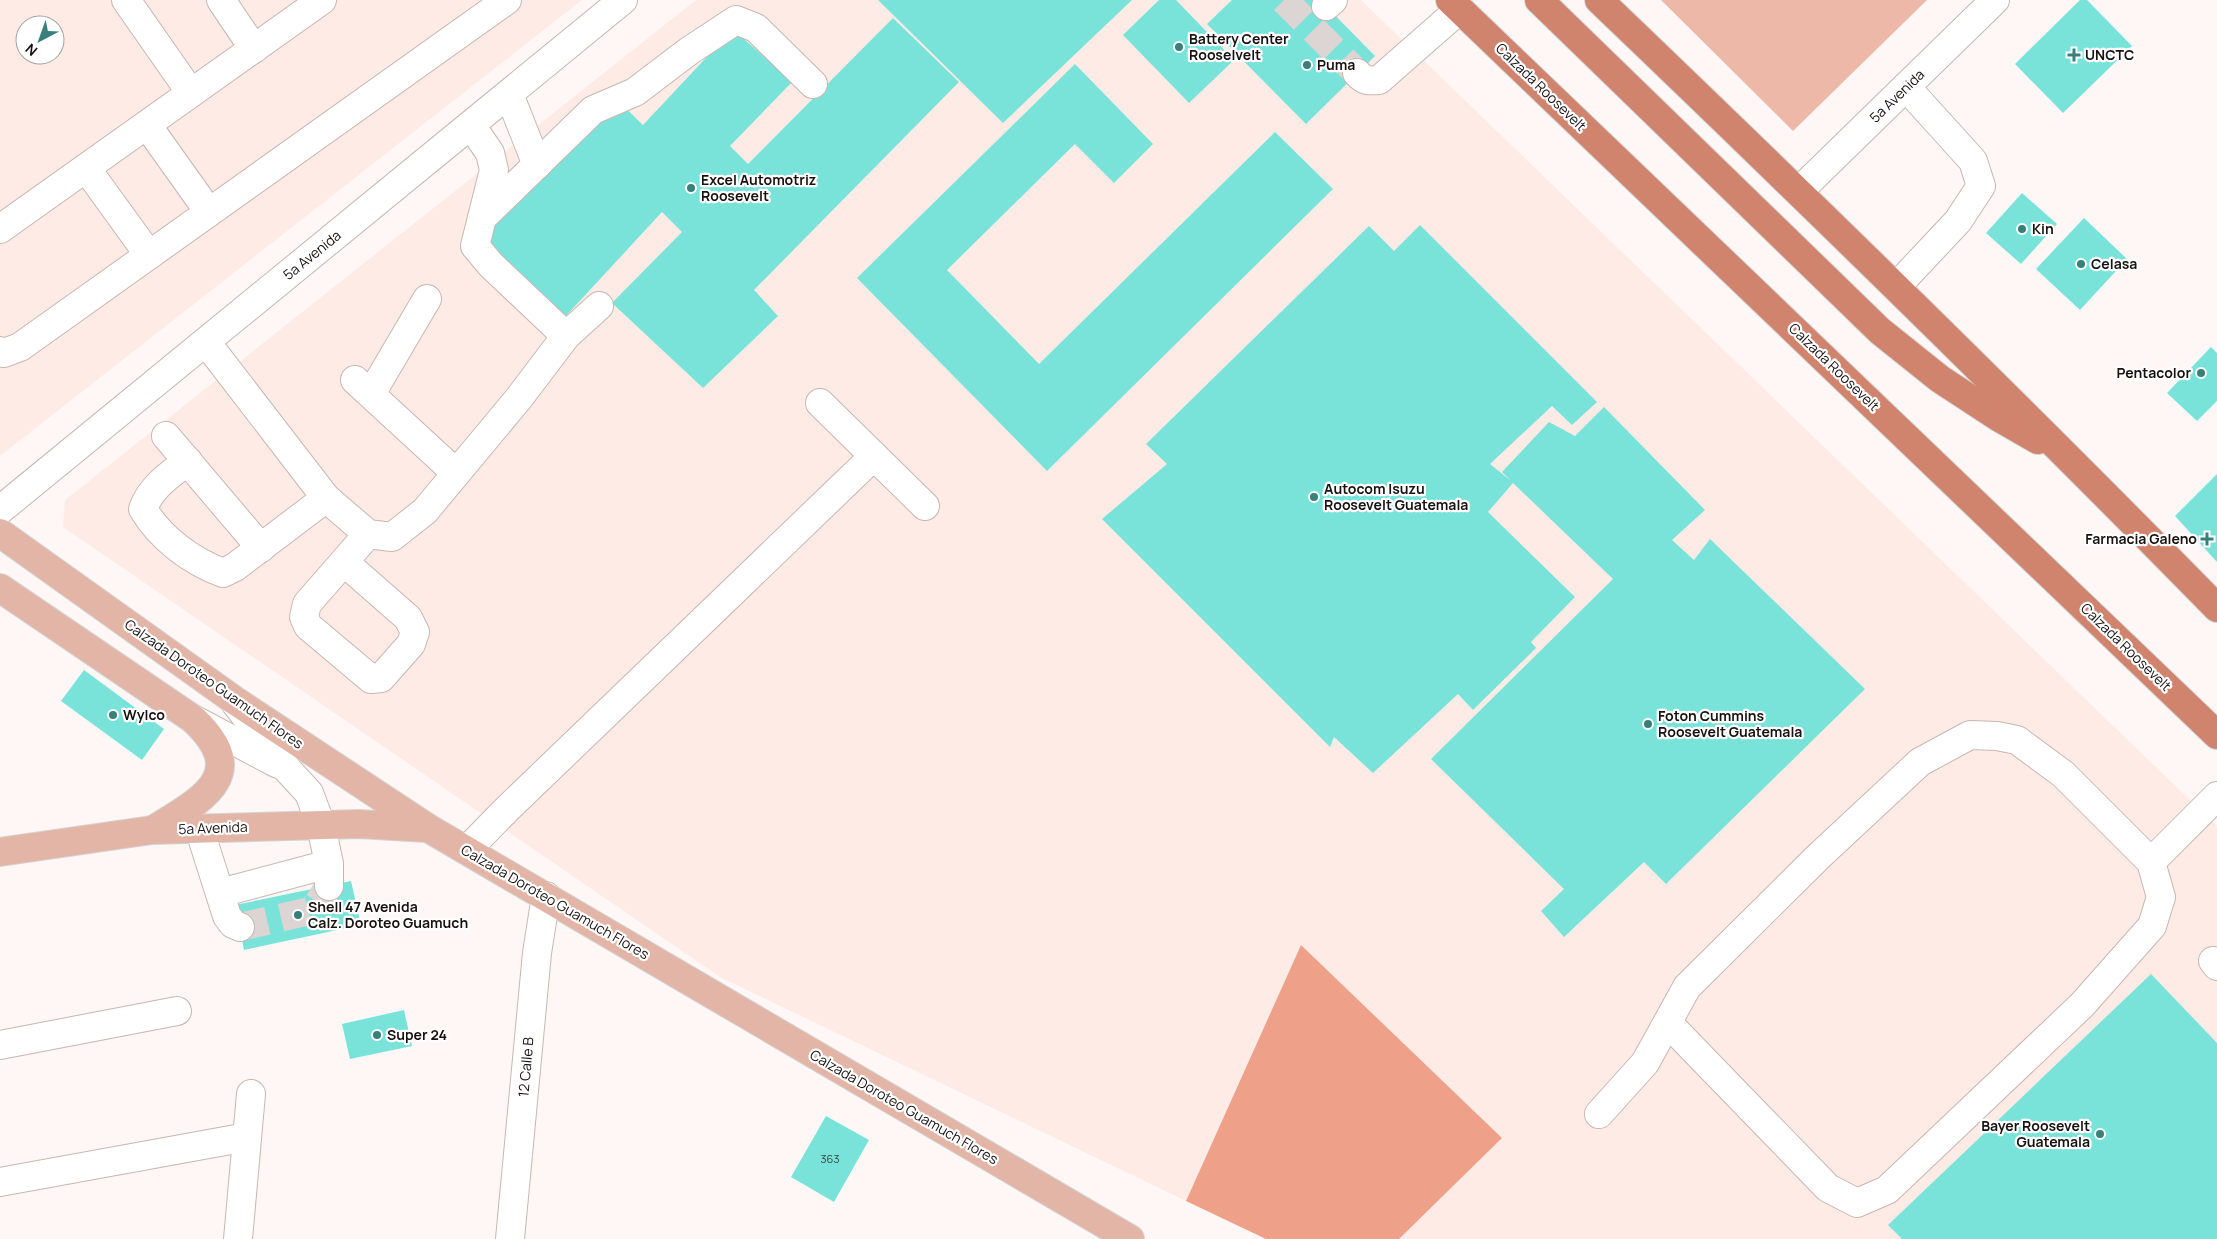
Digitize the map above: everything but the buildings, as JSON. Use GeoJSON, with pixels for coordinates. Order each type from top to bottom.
{"type":"FeatureCollection","features":[{"type":"Feature","properties":{"kind":"highway"},"geometry":{"type":"LineString","coordinates":[[1539,0],[1880,331],[1940,379],[1998,417],[2072,460]]}},
{"type":"Feature","properties":{"kind":"highway"},"geometry":{"type":"LineString","coordinates":[[1599,0],[1798,191],[2072,460],[2217,608]]}},
{"type":"Feature","properties":{"kind":"highway","name":"Calzada Roosevelt"},"geometry":{"type":"LineString","coordinates":[[1455,5],[2217,735]]}},
{"type":"Feature","properties":{"kind":"main road","name":"Calzada Doroteo Guamuch Flores"},"geometry":{"type":"LineString","coordinates":[[0,533],[234,700],[428,828],[1130,1239]]}},
{"type":"Feature","properties":{"kind":"main road"},"geometry":{"type":"LineString","coordinates":[[0,588],[193,719],[207,732],[219,751],[220,769],[212,787],[195,803],[152,830]]}},
{"type":"Feature","properties":{"kind":"main road","name":"5a Avenida"},"geometry":{"type":"LineString","coordinates":[[0,852],[152,830],[359,824],[428,828]]}},
{"type":"Feature","properties":{"kind":"street"},"geometry":{"type":"LineString","coordinates":[[126,0],[191,94]]}},
{"type":"Feature","properties":{"kind":"street"},"geometry":{"type":"LineString","coordinates":[[221,0],[254,49]]}},
{"type":"Feature","properties":{"kind":"street"},"geometry":{"type":"LineString","coordinates":[[0,229],[254,49],[294,8],[322,0]]}},
{"type":"Feature","properties":{"kind":"street"},"geometry":{"type":"LineString","coordinates":[[0,351],[4,353],[20,347],[507,0]]}},
{"type":"Feature","properties":{"kind":"street","name":"5a Avenida"},"geometry":{"type":"LineString","coordinates":[[0,510],[623,0]]}},
{"type":"Feature","properties":{"kind":"street","name":"5a Avenida"},"geometry":{"type":"LineString","coordinates":[[1798,191],[1995,0]]}},
{"type":"Feature","properties":{"kind":"street"},"geometry":{"type":"LineString","coordinates":[[1357,74],[1362,79],[1370,81],[1379,80],[1455,5]]}},
{"type":"Feature","properties":{"kind":"street"},"geometry":{"type":"LineString","coordinates":[[482,218],[593,110],[635,92],[689,51],[736,20],[756,28],[813,84]]}},
{"type":"Feature","properties":{"kind":"street"},"geometry":{"type":"LineString","coordinates":[[1896,287],[1958,221],[1981,186],[1973,161],[1906,87]]}},
{"type":"Feature","properties":{"kind":"street"},"geometry":{"type":"LineString","coordinates":[[508,94],[537,166]]}},
{"type":"Feature","properties":{"kind":"street"},"geometry":{"type":"LineString","coordinates":[[147,124],[209,212]]}},
{"type":"Feature","properties":{"kind":"street"},"geometry":{"type":"LineString","coordinates":[[471,124],[490,153],[494,170],[475,246],[491,265],[566,336]]}},
{"type":"Feature","properties":{"kind":"street"},"geometry":{"type":"LineString","coordinates":[[86,168],[149,255]]}},
{"type":"Feature","properties":{"kind":"street"},"geometry":{"type":"LineString","coordinates":[[427,299],[363,387],[456,473]]}},
{"type":"Feature","properties":{"kind":"street"},"geometry":{"type":"LineString","coordinates":[[206,342],[326,498],[368,534],[392,537],[425,511],[519,398],[566,336],[599,306]]}},
{"type":"Feature","properties":{"kind":"street"},"geometry":{"type":"LineString","coordinates":[[820,403],[925,506]]}},
{"type":"Feature","properties":{"kind":"street"},"geometry":{"type":"LineString","coordinates":[[166,436],[261,548]]}},
{"type":"Feature","properties":{"kind":"street"},"geometry":{"type":"LineString","coordinates":[[467,850],[505,811],[874,456]]}},
{"type":"Feature","properties":{"kind":"street"},"geometry":{"type":"LineString","coordinates":[[188,462],[161,481],[147,499],[143,509],[154,527],[195,560],[223,573],[235,567],[326,498]]}},
{"type":"Feature","properties":{"kind":"street"},"geometry":{"type":"LineString","coordinates":[[344,562],[368,534]]}},
{"type":"Feature","properties":{"kind":"street"},"geometry":{"type":"LineString","coordinates":[[220,894],[329,875],[320,825],[309,793],[286,768],[234,700]]}},
{"type":"Feature","properties":{"kind":"street"},"geometry":{"type":"LineString","coordinates":[[193,719],[286,768]]}},
{"type":"Feature","properties":{"kind":"street"},"geometry":{"type":"LineString","coordinates":[[1599,1114],[1645,1064],[1687,988],[1819,856],[1920,762],[1970,735],[1997,736],[2017,740],[2063,774],[2151,862],[2161,897],[2152,926],[2082,1005],[1887,1190],[1856,1203],[1828,1188],[1668,1023]]}},
{"type":"Feature","properties":{"kind":"street"},"geometry":{"type":"LineString","coordinates":[[2151,862],[2217,796]]}},
{"type":"Feature","properties":{"kind":"street"},"geometry":{"type":"LineString","coordinates":[[199,828],[227,916],[233,924],[240,927]]}},
{"type":"Feature","properties":{"kind":"street","name":"12 Calle B"},"geometry":{"type":"LineString","coordinates":[[510,1239],[536,953],[546,896]]}},
{"type":"Feature","properties":{"kind":"street"},"geometry":{"type":"LineString","coordinates":[[0,1045],[178,1011]]}},
{"type":"Feature","properties":{"kind":"street"},"geometry":{"type":"LineString","coordinates":[[238,1239],[251,1094]]}},
{"type":"Feature","properties":{"kind":"street"},"geometry":{"type":"LineString","coordinates":[[0,1182],[247,1137]]}},
{"type":"Feature","properties":{"kind":"shaded area"},"geometry":{"type":"Polygon","coordinates":[[[0,0],[582,0],[0,456],[0,0]]]}},
{"type":"Feature","properties":{"kind":"shaded area"},"geometry":{"type":"Polygon","coordinates":[[[696,0],[1361,0],[2217,826],[2217,1239],[1399,1239],[1502,1138],[1301,945],[1186,1201],[720,977],[63,527],[65,500],[696,0]]]}},
{"type":"Feature","properties":{"kind":"shaded area"},"geometry":{"type":"Polygon","coordinates":[[[1661,0],[1927,0],[1793,131],[1661,0]]]}},
{"type":"Feature","properties":{"kind":"shaded area"},"geometry":{"type":"Polygon","coordinates":[[[1301,945],[1502,1138],[1399,1239],[1266,1239],[1186,1201],[1301,945]]]}},
{"type":"Feature","properties":{"kind":"tunnel"},"geometry":{"type":"LineString","coordinates":[[1284,0],[1357,73]]}},
{"type":"Feature","properties":{"kind":"tunnel"},"geometry":{"type":"LineString","coordinates":[[240,927],[310,911],[317,905],[329,886]]}},
{"type":"Feature","properties":{"kind":"place","name":"Battery Center Rooselvelt"},"geometry":{"type":"Point","coordinates":[1179,47]}},
{"type":"Feature","properties":{"kind":"place","name":"UNCTC"},"geometry":{"type":"Point","coordinates":[2074,55]}},
{"type":"Feature","properties":{"kind":"place","name":"Puma"},"geometry":{"type":"Point","coordinates":[1307,65]}},
{"type":"Feature","properties":{"kind":"place","name":"Excel Automotriz Roosevelt"},"geometry":{"type":"Point","coordinates":[691,188]}},
{"type":"Feature","properties":{"kind":"place","name":"Kin"},"geometry":{"type":"Point","coordinates":[2022,229]}},
{"type":"Feature","properties":{"kind":"place","name":"Celasa"},"geometry":{"type":"Point","coordinates":[2081,264]}},
{"type":"Feature","properties":{"kind":"place","name":"Pentacolor"},"geometry":{"type":"Point","coordinates":[2201,373]}},
{"type":"Feature","properties":{"kind":"place","name":"Autocom Isuzu Roosevelt Guatemala"},"geometry":{"type":"Point","coordinates":[1314,497]}},
{"type":"Feature","properties":{"kind":"place","name":"Farmacia Galeno"},"geometry":{"type":"Point","coordinates":[2207,539]}},
{"type":"Feature","properties":{"kind":"place","name":"Wylco"},"geometry":{"type":"Point","coordinates":[113,715]}},
{"type":"Feature","properties":{"kind":"place","name":"Foton Cummins Roosevelt Guatemala"},"geometry":{"type":"Point","coordinates":[1648,724]}},
{"type":"Feature","properties":{"kind":"place","name":"Shell 47 Avenida Calz. Doroteo Guamuch"},"geometry":{"type":"Point","coordinates":[298,915]}},
{"type":"Feature","properties":{"kind":"place","name":"Super 24"},"geometry":{"type":"Point","coordinates":[377,1035]}},
{"type":"Feature","properties":{"kind":"place","name":"Bayer Roosevelt Guatemala"},"geometry":{"type":"Point","coordinates":[2100,1134]}}]}
